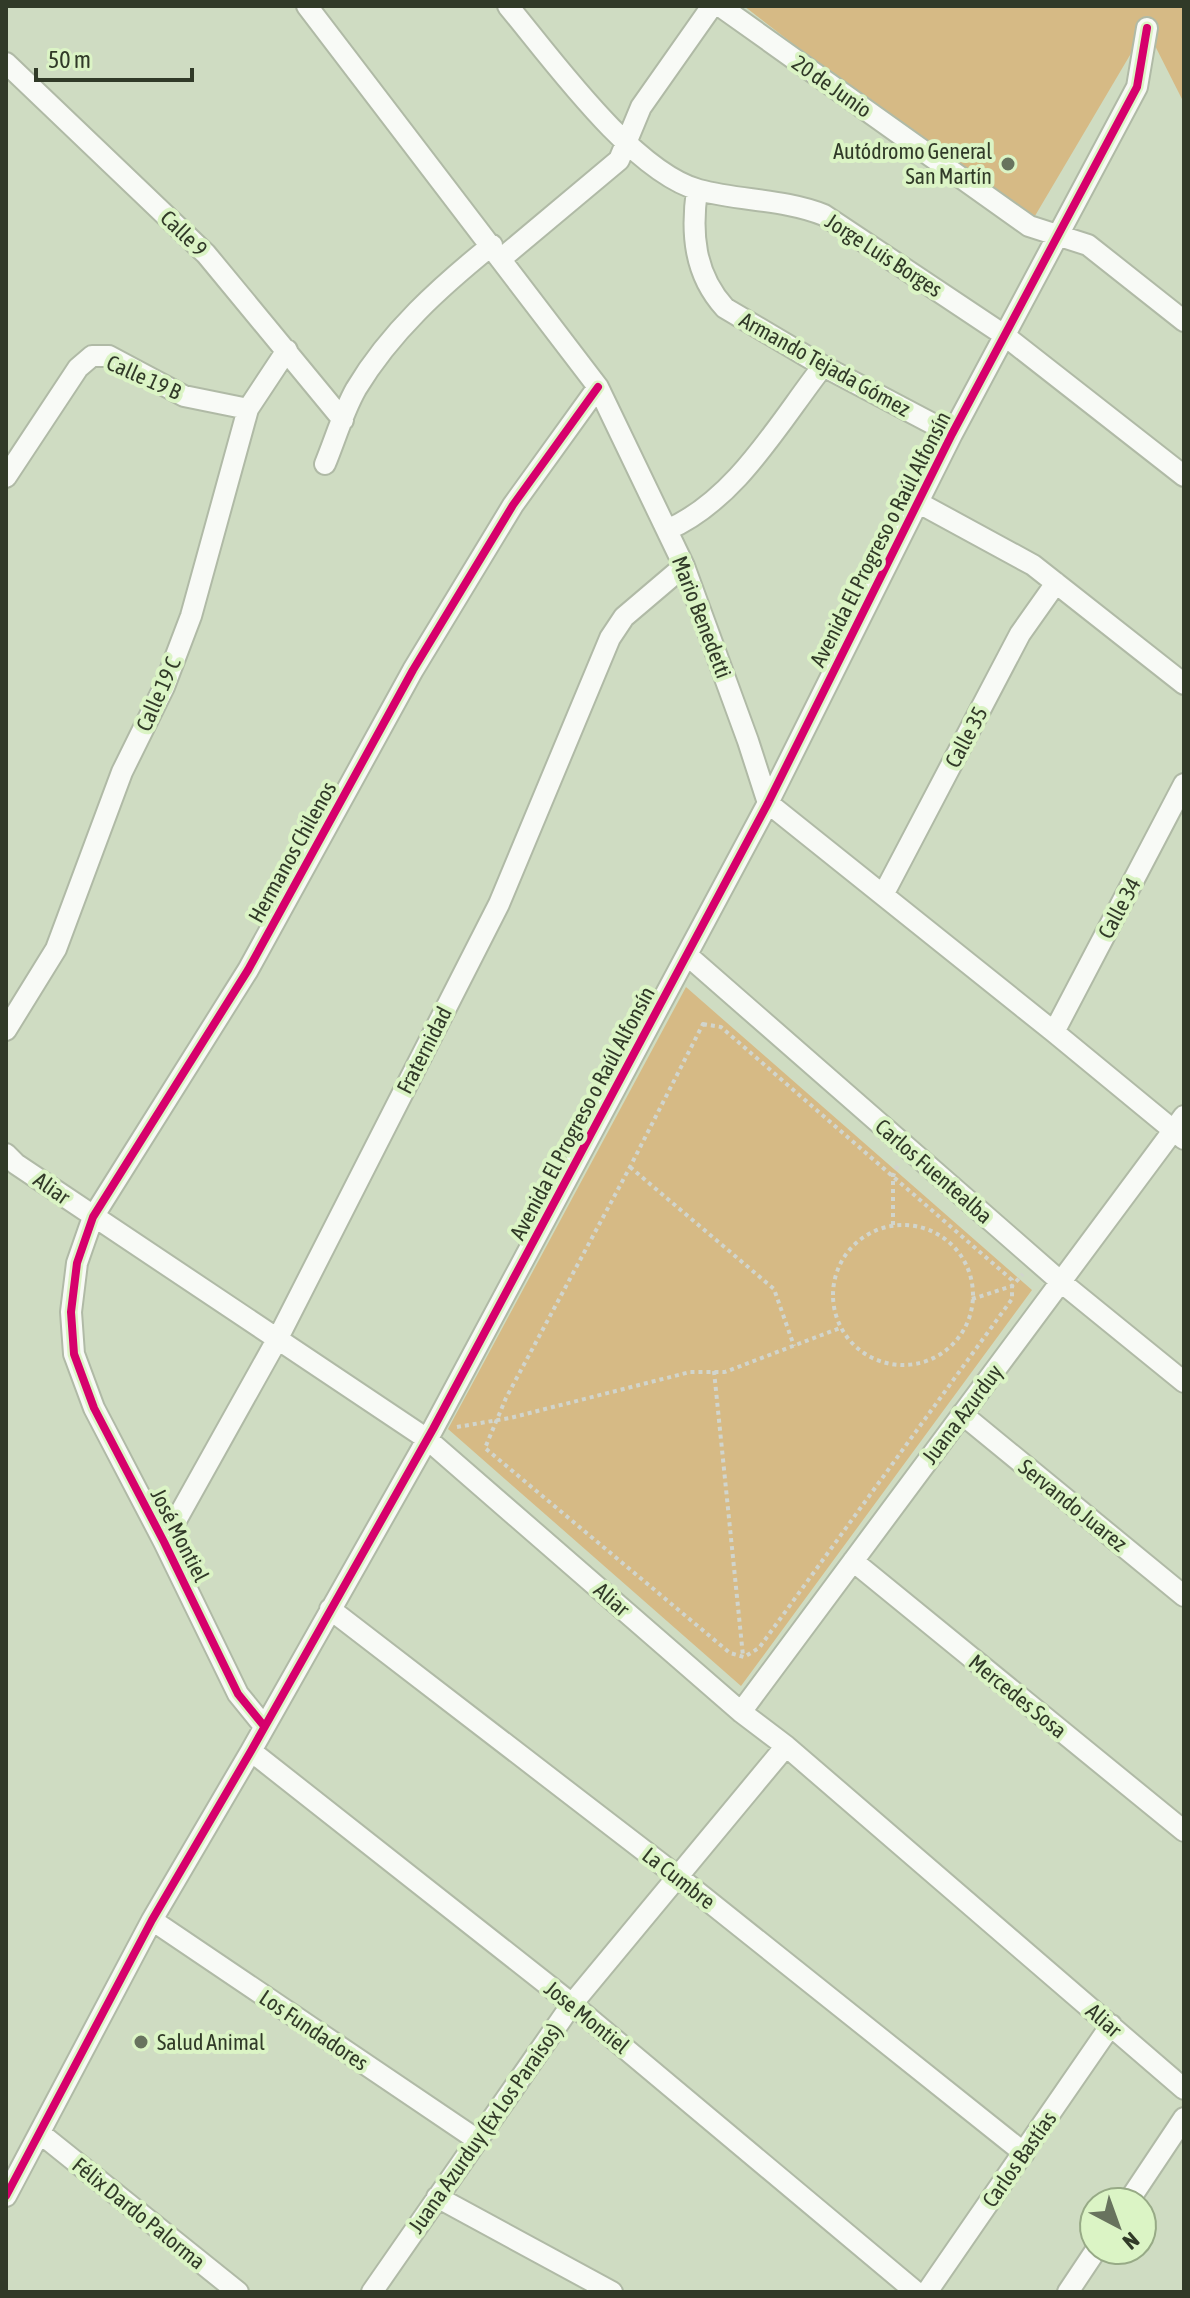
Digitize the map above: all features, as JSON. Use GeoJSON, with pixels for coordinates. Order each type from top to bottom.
{"type":"FeatureCollection","features":[{"type":"Feature","properties":{"kind":"street","name":"Mario Benedetti"},"geometry":{"type":"LineString","coordinates":[[307,6],[598,387],[684,566],[768,803]]}},
{"type":"Feature","properties":{"kind":"street","name":"Jorge Luis Borges"},"geometry":{"type":"LineString","coordinates":[[508,6],[626,145],[677,181],[697,190],[803,206],[824,215],[1004,335],[1184,476]]}},
{"type":"Feature","properties":{"kind":"street"},"geometry":{"type":"LineString","coordinates":[[325,464],[355,390],[403,325],[443,285],[497,252],[619,160],[641,107],[712,6]]}},
{"type":"Feature","properties":{"kind":"street","name":"20 de Junio"},"geometry":{"type":"LineString","coordinates":[[720,6],[1029,226],[1088,245],[1184,321]]}},
{"type":"Feature","properties":{"kind":"street","name":"Avenida El Progreso o Raúl Alfonsín"},"geometry":{"type":"LineString","coordinates":[[6,2196],[152,1920],[430,1434],[768,803],[952,434],[1137,87],[1147,28]]}},
{"type":"Feature","properties":{"kind":"street","name":"Calle 9"},"geometry":{"type":"LineString","coordinates":[[6,63],[206,254],[343,420]]}},
{"type":"Feature","properties":{"kind":"street","name":"Armando Tejada Gómez"},"geometry":{"type":"LineString","coordinates":[[697,190],[692,223],[706,281],[713,294],[735,314],[823,366],[952,434]]}},
{"type":"Feature","properties":{"kind":"street","name":"Calle 19 C"},"geometry":{"type":"LineString","coordinates":[[6,1030],[56,949],[122,772],[164,687],[191,616],[248,409],[287,350]]}},
{"type":"Feature","properties":{"kind":"street","name":"Calle 19 B"},"geometry":{"type":"LineString","coordinates":[[6,477],[78,368],[92,356],[109,356],[184,396],[248,409]]}},
{"type":"Feature","properties":{"kind":"street"},"geometry":{"type":"LineString","coordinates":[[667,530],[707,508],[741,474],[823,366]]}},
{"type":"Feature","properties":{"kind":"street","name":"Hermanos Chilenos"},"geometry":{"type":"LineString","coordinates":[[74,1354],[71,1312],[77,1263],[93,1217],[248,970],[421,657],[513,505],[598,387]]}},
{"type":"Feature","properties":{"kind":"street"},"geometry":{"type":"LineString","coordinates":[[919,503],[1033,565],[1184,684]]}},
{"type":"Feature","properties":{"kind":"street","name":"Fraternidad"},"geometry":{"type":"LineString","coordinates":[[164,1542],[278,1338],[505,890],[610,638],[624,617],[684,566]]}},
{"type":"Feature","properties":{"kind":"street","name":"Calle 35"},"geometry":{"type":"LineString","coordinates":[[883,895],[1020,634],[1056,583]]}},
{"type":"Feature","properties":{"kind":"street","name":"Calle 34"},"geometry":{"type":"LineString","coordinates":[[1054,1032],[1184,784]]}},
{"type":"Feature","properties":{"kind":"street"},"geometry":{"type":"LineString","coordinates":[[768,803],[1054,1032],[1180,1128]]}},
{"type":"Feature","properties":{"kind":"street","name":"Carlos Fuentealba"},"geometry":{"type":"LineString","coordinates":[[687,955],[1061,1282],[1184,1382]]}},
{"type":"Feature","properties":{"kind":"street","name":"Juana Azurduy"},"geometry":{"type":"LineString","coordinates":[[741,1712],[1061,1282],[1180,1128]]}},
{"type":"Feature","properties":{"kind":"street","name":"Aliar"},"geometry":{"type":"LineString","coordinates":[[6,1154],[93,1217],[430,1434],[741,1712],[786,1746],[1184,2089]]}},
{"type":"Feature","properties":{"kind":"street","name":"José Montiel"},"geometry":{"type":"LineString","coordinates":[[74,1354],[94,1408],[238,1694],[264,1726]]}},
{"type":"Feature","properties":{"kind":"street","name":"Servando Juarez"},"geometry":{"type":"LineString","coordinates":[[962,1414],[1184,1596]]}},
{"type":"Feature","properties":{"kind":"street","name":"Mercedes Sosa"},"geometry":{"type":"LineString","coordinates":[[853,1561],[1184,1831]]}},
{"type":"Feature","properties":{"kind":"street","name":"La Cumbre"},"geometry":{"type":"LineString","coordinates":[[330,1609],[677,1876],[1024,2153]]}},
{"type":"Feature","properties":{"kind":"street","name":"Juana Azurduy (Ex Los Paraisos)"},"geometry":{"type":"LineString","coordinates":[[372,2292],[572,2004],[786,1746]]}},
{"type":"Feature","properties":{"kind":"street","name":"Jose Montiel"},"geometry":{"type":"LineString","coordinates":[[251,1751],[572,2004],[916,2292]]}},
{"type":"Feature","properties":{"kind":"street","name":"Los Fundadores"},"geometry":{"type":"LineString","coordinates":[[152,1920],[476,2139]]}},
{"type":"Feature","properties":{"kind":"street","name":"Carlos Bastías"},"geometry":{"type":"LineString","coordinates":[[927,2292],[1111,2025]]}},
{"type":"Feature","properties":{"kind":"street"},"geometry":{"type":"LineString","coordinates":[[1139,2186],[1184,2118]]}},
{"type":"Feature","properties":{"kind":"street","name":"Félix Dardo Palorma"},"geometry":{"type":"LineString","coordinates":[[41,2134],[238,2292]]}},
{"type":"Feature","properties":{"kind":"street"},"geometry":{"type":"LineString","coordinates":[[437,2197],[612,2292]]}},
{"type":"Feature","properties":{"kind":"street"},"geometry":{"type":"LineString","coordinates":[[1068,2292],[1085,2266]]}},
{"type":"Feature","properties":{"kind":"path"},"geometry":{"type":"LineString","coordinates":[[703,1024],[721,1027],[893,1176],[1012,1280],[1012,1299],[759,1648],[744,1657],[730,1653],[485,1448],[703,1024]]}},
{"type":"Feature","properties":{"kind":"path"},"geometry":{"type":"LineString","coordinates":[[893,1225],[893,1176],[908,1148]]}},
{"type":"Feature","properties":{"kind":"path"},"geometry":{"type":"LineString","coordinates":[[630,1167],[774,1289],[794,1346]]}},
{"type":"Feature","properties":{"kind":"path"},"geometry":{"type":"LineString","coordinates":[[893,1225],[916,1226],[938,1234],[956,1249],[968,1269],[972,1299],[970,1316],[960,1337],[942,1353],[921,1363],[897,1365],[874,1360],[855,1347],[840,1328],[833,1307],[833,1284],[840,1263],[854,1245],[872,1232],[893,1225]]}},
{"type":"Feature","properties":{"kind":"path"},"geometry":{"type":"LineString","coordinates":[[972,1299],[1012,1286],[1035,1259]]}},
{"type":"Feature","properties":{"kind":"path"},"geometry":{"type":"LineString","coordinates":[[430,1434],[690,1372],[725,1372],[840,1328]]}},
{"type":"Feature","properties":{"kind":"path"},"geometry":{"type":"LineString","coordinates":[[714,1371],[744,1657]]}},
{"type":"Feature","properties":{"kind":"shaded area","name":"Autódromo General San Martín"},"geometry":{"type":"Polygon","coordinates":[[[744,6],[1184,6],[1184,103],[1146,28],[1029,226],[744,6]]]}},
{"type":"Feature","properties":{"kind":"shaded area"},"geometry":{"type":"Polygon","coordinates":[[[686,987],[1032,1290],[741,1686],[448,1429],[686,987]]]}},
{"type":"Feature","properties":{"kind":"cycle path"},"geometry":{"type":"LineString","coordinates":[[6,2196],[152,1920],[433,1429],[768,803],[952,434],[1137,87],[1147,28]]}},
{"type":"Feature","properties":{"kind":"cycle path"},"geometry":{"type":"LineString","coordinates":[[264,1726],[238,1694],[94,1408],[74,1354],[71,1312],[77,1263],[93,1217],[248,970],[413,670],[513,505],[598,387]]}},
{"type":"Feature","properties":{"kind":"place","name":"Autódromo General San Martín"},"geometry":{"type":"Point","coordinates":[1008,164]}},
{"type":"Feature","properties":{"kind":"place","name":"Salud Animal"},"geometry":{"type":"Point","coordinates":[141,2042]}}]}
